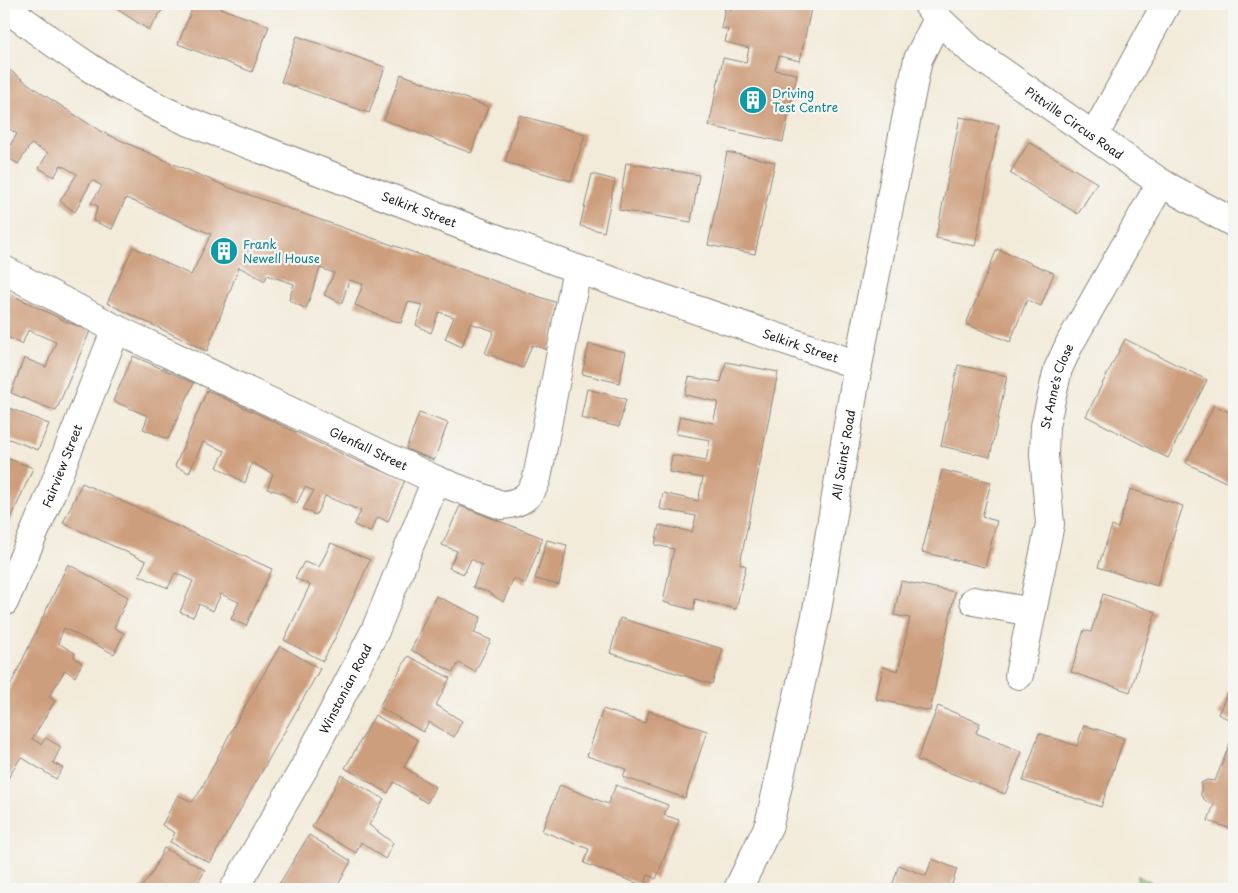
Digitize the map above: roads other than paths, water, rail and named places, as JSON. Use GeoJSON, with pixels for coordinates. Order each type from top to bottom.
{"type":"FeatureCollection","features":[{"type":"Feature","properties":{"kind":"street"},"geometry":{"type":"LineString","coordinates":[[1094,136],[1166,4]]}},
{"type":"Feature","properties":{"kind":"street","name":"Selkirk Street"},"geometry":{"type":"LineString","coordinates":[[4,6],[100,75],[151,106],[577,269],[858,365]]}},
{"type":"Feature","properties":{"kind":"street","name":"Pittville Circus Road"},"geometry":{"type":"LineString","coordinates":[[932,11],[972,51],[1161,183],[1234,223]]}},
{"type":"Feature","properties":{"kind":"street","name":"All Saints' Road"},"geometry":{"type":"LineString","coordinates":[[738,889],[769,825],[816,616],[858,365],[918,59],[932,11]]}},
{"type":"Feature","properties":{"kind":"street","name":"St Anne's Close"},"geometry":{"type":"LineString","coordinates":[[1019,675],[1050,524],[1044,455],[1045,426],[1058,369],[1070,343],[1161,183]]}},
{"type":"Feature","properties":{"kind":"street","name":"Glenfall Street"},"geometry":{"type":"LineString","coordinates":[[4,270],[116,329],[436,480],[501,505],[513,504],[523,500],[530,494],[537,478],[577,269]]}},
{"type":"Feature","properties":{"kind":"street","name":"Fairview Street"},"geometry":{"type":"LineString","coordinates":[[4,602],[47,503],[116,329]]}},
{"type":"Feature","properties":{"kind":"street","name":"Winstonian Road"},"geometry":{"type":"LineString","coordinates":[[234,889],[304,768],[375,631],[436,480]]}},
{"type":"Feature","properties":{"kind":"street"},"geometry":{"type":"LineString","coordinates":[[974,601],[1031,612]]}},
{"type":"Feature","properties":{"kind":"place","name":"Driving Test Centre"},"geometry":{"type":"Point","coordinates":[753,100]}},
{"type":"Feature","properties":{"kind":"place","name":"Frank Newell House"},"geometry":{"type":"Point","coordinates":[224,251]}}]}
